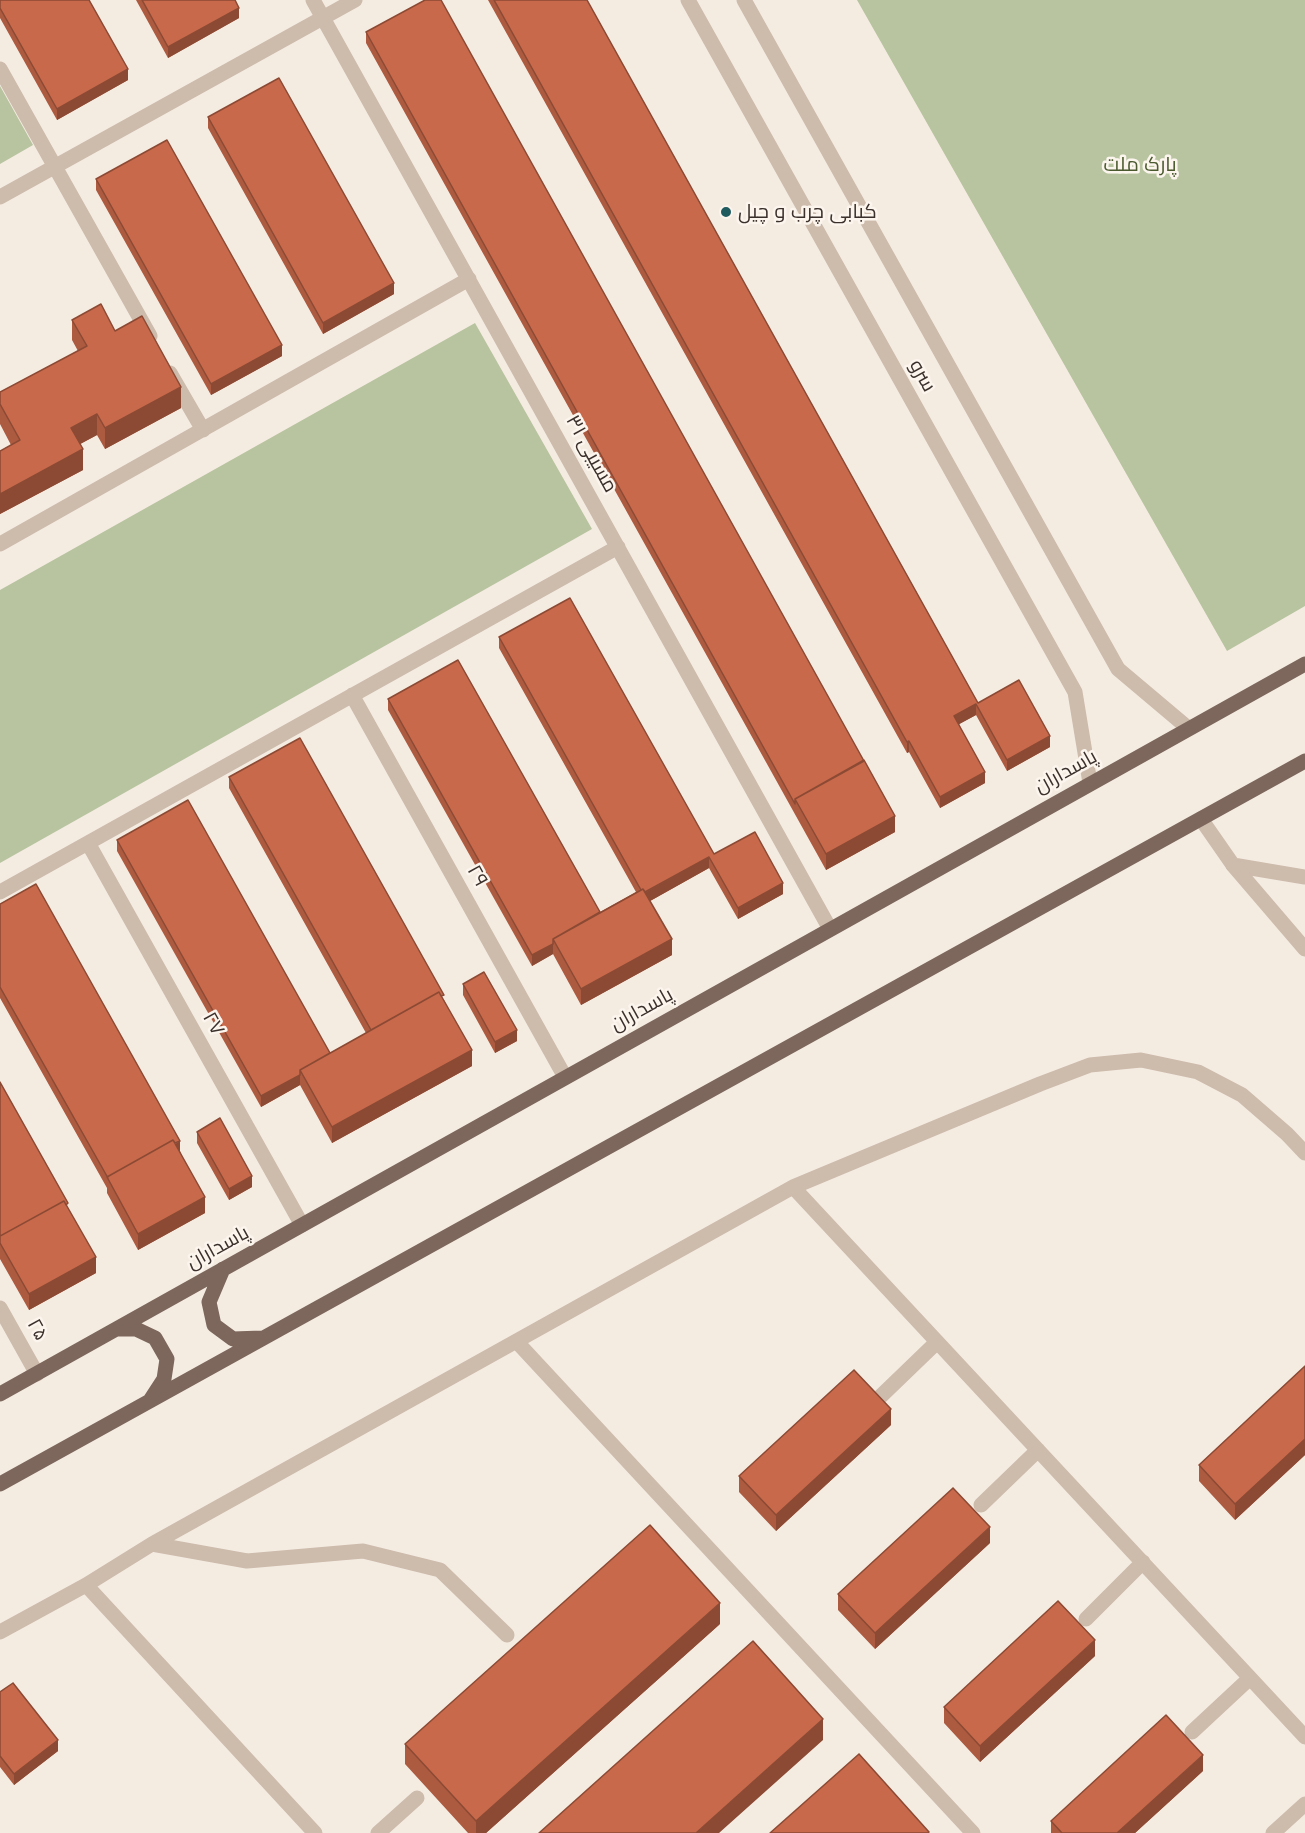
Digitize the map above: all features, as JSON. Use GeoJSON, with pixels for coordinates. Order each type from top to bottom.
{"type":"FeatureCollection","features":[{"type":"Feature","properties":{"kind":"main road","name":"پاسداران"},"geometry":{"type":"LineString","coordinates":[[0,1394],[1305,664]]}},
{"type":"Feature","properties":{"kind":"main road"},"geometry":{"type":"LineString","coordinates":[[0,1484],[1305,761]]}},
{"type":"Feature","properties":{"kind":"main road"},"geometry":{"type":"LineString","coordinates":[[223,1269],[209,1302],[214,1325],[232,1339],[264,1338]]}},
{"type":"Feature","properties":{"kind":"main road"},"geometry":{"type":"LineString","coordinates":[[117,1329],[136,1329],[155,1338],[167,1359],[164,1379],[149,1401]]}},
{"type":"Feature","properties":{"kind":"street","name":"۳۱ مسیبی"},"geometry":{"type":"LineString","coordinates":[[313,0],[830,929]]}},
{"type":"Feature","properties":{"kind":"street"},"geometry":{"type":"LineString","coordinates":[[0,197],[355,0]]}},
{"type":"Feature","properties":{"kind":"street","name":"سرو"},"geometry":{"type":"LineString","coordinates":[[688,0],[1075,692],[1090,783]]}},
{"type":"Feature","properties":{"kind":"street","name":"سرو"},"geometry":{"type":"LineString","coordinates":[[744,0],[1118,669],[1188,728]]}},
{"type":"Feature","properties":{"kind":"street"},"geometry":{"type":"LineString","coordinates":[[0,69],[203,430]]}},
{"type":"Feature","properties":{"kind":"street"},"geometry":{"type":"LineString","coordinates":[[0,544],[469,279]]}},
{"type":"Feature","properties":{"kind":"street"},"geometry":{"type":"LineString","coordinates":[[0,892],[618,547]]}},
{"type":"Feature","properties":{"kind":"street","name":"۲۹"},"geometry":{"type":"LineString","coordinates":[[352,696],[565,1077]]}},
{"type":"Feature","properties":{"kind":"street"},"geometry":{"type":"LineString","coordinates":[[1201,819],[1233,865],[1305,949]]}},
{"type":"Feature","properties":{"kind":"street","name":"۲۷"},"geometry":{"type":"LineString","coordinates":[[88,843],[302,1225]]}},
{"type":"Feature","properties":{"kind":"street"},"geometry":{"type":"LineString","coordinates":[[1233,865],[1305,877]]}},
{"type":"Feature","properties":{"kind":"street"},"geometry":{"type":"LineString","coordinates":[[0,1632],[86,1585],[152,1544],[793,1187],[1090,1065],[1141,1060],[1198,1072],[1242,1095],[1305,1153]]}},
{"type":"Feature","properties":{"kind":"street"},"geometry":{"type":"LineString","coordinates":[[793,1187],[1305,1737]]}},
{"type":"Feature","properties":{"kind":"street","name":"۲۵"},"geometry":{"type":"LineString","coordinates":[[0,1308],[37,1374]]}},
{"type":"Feature","properties":{"kind":"street"},"geometry":{"type":"LineString","coordinates":[[517,1342],[973,1833]]}},
{"type":"Feature","properties":{"kind":"street"},"geometry":{"type":"LineString","coordinates":[[881,1396],[937,1342]]}},
{"type":"Feature","properties":{"kind":"street"},"geometry":{"type":"LineString","coordinates":[[981,1504],[1038,1450]]}},
{"type":"Feature","properties":{"kind":"street"},"geometry":{"type":"LineString","coordinates":[[152,1544],[247,1561],[363,1551],[440,1570],[507,1635]]}},
{"type":"Feature","properties":{"kind":"street"},"geometry":{"type":"LineString","coordinates":[[1086,1619],[1143,1562]]}},
{"type":"Feature","properties":{"kind":"street"},"geometry":{"type":"LineString","coordinates":[[86,1585],[315,1833]]}},
{"type":"Feature","properties":{"kind":"street"},"geometry":{"type":"LineString","coordinates":[[1192,1732],[1250,1678]]}},
{"type":"Feature","properties":{"kind":"street"},"geometry":{"type":"LineString","coordinates":[[378,1833],[417,1798]]}},
{"type":"Feature","properties":{"kind":"street"},"geometry":{"type":"LineString","coordinates":[[1274,1833],[1305,1804]]}},
{"type":"Feature","properties":{"kind":"green space","name":"پارک ملت"},"geometry":{"type":"Polygon","coordinates":[[[857,0],[1305,0],[1305,606],[1227,651],[857,0]]]}},
{"type":"Feature","properties":{"kind":"green space"},"geometry":{"type":"Polygon","coordinates":[[[0,86],[33,145],[0,164],[0,86]]]}},
{"type":"Feature","properties":{"kind":"green space"},"geometry":{"type":"Polygon","coordinates":[[[475,323],[592,529],[0,863],[0,590],[475,323]]]}},
{"type":"Feature","properties":{"kind":"building"},"geometry":{"type":"Polygon","coordinates":[[[0,0],[89,0],[128,69],[57,109],[0,8],[0,0]]]}},
{"type":"Feature","properties":{"kind":"building"},"geometry":{"type":"Polygon","coordinates":[[[142,0],[235,0],[239,8],[168,47],[142,0]]]}},
{"type":"Feature","properties":{"kind":"building"},"geometry":{"type":"Polygon","coordinates":[[[425,0],[441,0],[864,761],[795,799],[795,804],[366,32],[425,0]]]}},
{"type":"Feature","properties":{"kind":"building"},"geometry":{"type":"Polygon","coordinates":[[[494,0],[587,0],[978,703],[1019,680],[1050,736],[1007,760],[976,704],[954,716],[985,772],[940,797],[909,741],[907,742],[494,0]]]}},
{"type":"Feature","properties":{"kind":"building"},"geometry":{"type":"Polygon","coordinates":[[[279,78],[394,283],[323,323],[208,117],[279,78]]]}},
{"type":"Feature","properties":{"kind":"building"},"geometry":{"type":"Polygon","coordinates":[[[167,140],[282,345],[211,384],[96,179],[167,140]]]}},
{"type":"Feature","properties":{"kind":"building"},"geometry":{"type":"Polygon","coordinates":[[[101,304],[115,331],[142,316],[181,387],[105,428],[97,414],[71,428],[83,449],[0,494],[0,451],[20,440],[0,404],[0,392],[87,346],[72,320],[101,304]]]}},
{"type":"Feature","properties":{"kind":"building"},"geometry":{"type":"Polygon","coordinates":[[[570,598],[714,854],[755,832],[783,883],[738,908],[709,857],[645,892],[641,890],[499,637],[570,598]]]}},
{"type":"Feature","properties":{"kind":"building"},"geometry":{"type":"Polygon","coordinates":[[[458,660],[600,912],[553,939],[553,944],[532,955],[388,699],[458,660]]]}},
{"type":"Feature","properties":{"kind":"building"},"geometry":{"type":"Polygon","coordinates":[[[300,738],[444,995],[441,996],[439,992],[371,1030],[229,777],[300,738]]]}},
{"type":"Feature","properties":{"kind":"building"},"geometry":{"type":"Polygon","coordinates":[[[864,760],[895,816],[826,854],[795,799],[864,760]]]}},
{"type":"Feature","properties":{"kind":"building"},"geometry":{"type":"Polygon","coordinates":[[[188,800],[330,1053],[300,1070],[300,1075],[261,1096],[117,840],[188,800]]]}},
{"type":"Feature","properties":{"kind":"building"},"geometry":{"type":"Polygon","coordinates":[[[36,884],[180,1141],[175,1143],[173,1140],[107,1177],[0,987],[0,904],[36,884]]]}},
{"type":"Feature","properties":{"kind":"building"},"geometry":{"type":"Polygon","coordinates":[[[643,889],[672,939],[581,989],[553,939],[643,889]]]}},
{"type":"Feature","properties":{"kind":"building"},"geometry":{"type":"Polygon","coordinates":[[[484,972],[517,1030],[495,1042],[463,984],[484,972]]]}},
{"type":"Feature","properties":{"kind":"building"},"geometry":{"type":"Polygon","coordinates":[[[439,992],[472,1050],[332,1127],[300,1070],[439,992]]]}},
{"type":"Feature","properties":{"kind":"building"},"geometry":{"type":"Polygon","coordinates":[[[0,1082],[68,1203],[66,1205],[64,1201],[0,1236],[0,1082]]]}},
{"type":"Feature","properties":{"kind":"building"},"geometry":{"type":"Polygon","coordinates":[[[220,1118],[252,1176],[229,1189],[197,1132],[220,1118]]]}},
{"type":"Feature","properties":{"kind":"building"},"geometry":{"type":"Polygon","coordinates":[[[173,1140],[205,1197],[138,1234],[107,1177],[173,1140]]]}},
{"type":"Feature","properties":{"kind":"building"},"geometry":{"type":"Polygon","coordinates":[[[64,1201],[96,1257],[29,1294],[0,1243],[0,1236],[64,1201]]]}},
{"type":"Feature","properties":{"kind":"building"},"geometry":{"type":"Polygon","coordinates":[[[1305,1366],[1305,1439],[1235,1504],[1199,1465],[1305,1366]]]}},
{"type":"Feature","properties":{"kind":"building"},"geometry":{"type":"Polygon","coordinates":[[[854,1370],[891,1409],[776,1515],[739,1476],[854,1370]]]}},
{"type":"Feature","properties":{"kind":"building"},"geometry":{"type":"Polygon","coordinates":[[[953,1488],[990,1527],[875,1633],[838,1594],[953,1488]]]}},
{"type":"Feature","properties":{"kind":"building"},"geometry":{"type":"Polygon","coordinates":[[[650,1525],[720,1603],[476,1821],[405,1744],[650,1525]]]}},
{"type":"Feature","properties":{"kind":"building"},"geometry":{"type":"Polygon","coordinates":[[[1058,1601],[1095,1640],[980,1746],[944,1707],[1058,1601]]]}},
{"type":"Feature","properties":{"kind":"building"},"geometry":{"type":"Polygon","coordinates":[[[753,1641],[823,1719],[696,1833],[539,1833],[753,1641]]]}},
{"type":"Feature","properties":{"kind":"building"},"geometry":{"type":"Polygon","coordinates":[[[13,1683],[58,1740],[14,1774],[0,1756],[0,1692],[13,1683]]]}},
{"type":"Feature","properties":{"kind":"building"},"geometry":{"type":"Polygon","coordinates":[[[1166,1715],[1203,1755],[1117,1833],[1062,1833],[1051,1821],[1166,1715]]]}},
{"type":"Feature","properties":{"kind":"building"},"geometry":{"type":"Polygon","coordinates":[[[859,1754],[928,1833],[770,1833],[859,1754]]]}},
{"type":"Feature","properties":{"kind":"place","name":"کبابی چرب و چیل"},"geometry":{"type":"Point","coordinates":[726,212]}}]}
